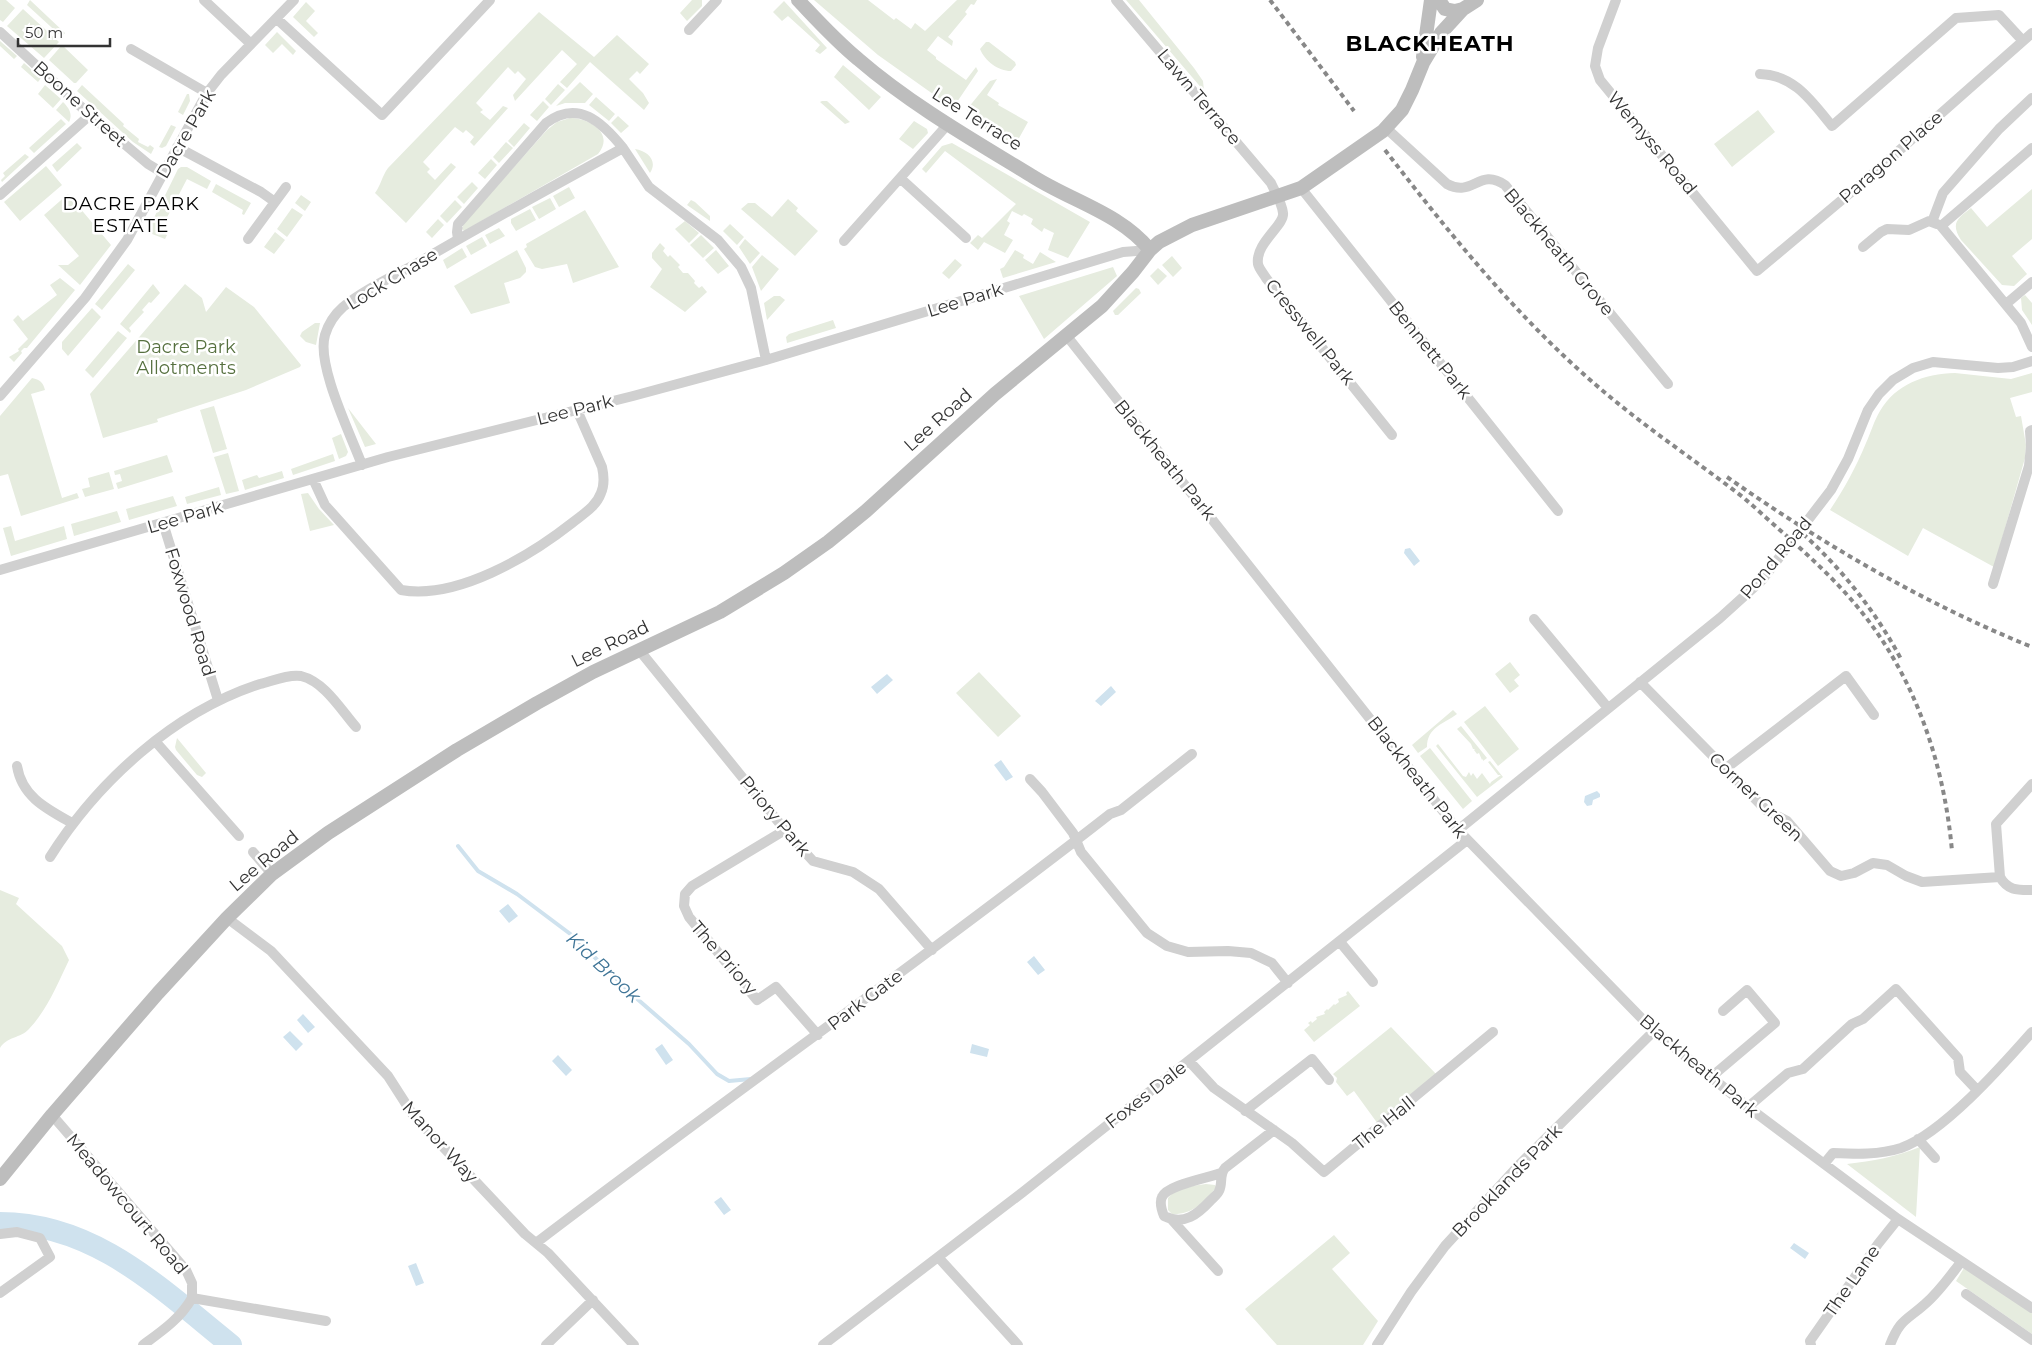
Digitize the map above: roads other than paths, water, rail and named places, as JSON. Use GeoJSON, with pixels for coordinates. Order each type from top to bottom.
{"type":"FeatureCollection","features":[{"type":"Feature","properties":{"kind":"main road","name":"Lee Terrace"},"geometry":{"type":"LineString","coordinates":[[798,0],[865,66],[902,94],[1033,177],[1099,210],[1129,229],[1150,250]]}},
{"type":"Feature","properties":{"kind":"main road"},"geometry":{"type":"LineString","coordinates":[[1422,63],[1431,0]]}},
{"type":"Feature","properties":{"kind":"main road"},"geometry":{"type":"LineString","coordinates":[[1439,0],[1445,9],[1454,11],[1463,9]]}},
{"type":"Feature","properties":{"kind":"main road"},"geometry":{"type":"LineString","coordinates":[[1422,63],[1441,33],[1463,9],[1477,0]]}},
{"type":"Feature","properties":{"kind":"main road","name":"Lee Road"},"geometry":{"type":"LineString","coordinates":[[0,1179],[52,1115],[158,992],[227,918],[272,874],[322,837],[464,746],[553,694],[720,612],[784,573],[828,542],[866,511],[995,394],[1102,306],[1159,242],[1192,225],[1301,188],[1386,128],[1406,103],[1422,63]]}},
{"type":"Feature","properties":{"kind":"street"},"geometry":{"type":"LineString","coordinates":[[204,0],[251,44]]}},
{"type":"Feature","properties":{"kind":"street","name":"Dacre Park"},"geometry":{"type":"LineString","coordinates":[[0,396],[106,271],[128,240],[207,93],[294,0]]}},
{"type":"Feature","properties":{"kind":"street"},"geometry":{"type":"LineString","coordinates":[[277,19],[382,115],[490,0]]}},
{"type":"Feature","properties":{"kind":"street"},"geometry":{"type":"LineString","coordinates":[[689,30],[717,0]]}},
{"type":"Feature","properties":{"kind":"street","name":"Lawn Terrace"},"geometry":{"type":"LineString","coordinates":[[1116,0],[1272,183],[1277,197]]}},
{"type":"Feature","properties":{"kind":"street","name":"Wemyss Road"},"geometry":{"type":"LineString","coordinates":[[1616,0],[1598,48],[1595,66],[1600,80],[1757,270]]}},
{"type":"Feature","properties":{"kind":"street"},"geometry":{"type":"LineString","coordinates":[[1760,74],[1773,74],[1797,86],[1832,126],[1956,18],[1999,15],[2022,41]]}},
{"type":"Feature","properties":{"kind":"street","name":"Boone Street"},"geometry":{"type":"LineString","coordinates":[[0,32],[90,115],[148,164],[163,173]]}},
{"type":"Feature","properties":{"kind":"street","name":"Paragon Place"},"geometry":{"type":"LineString","coordinates":[[1757,270],[1860,185],[2032,33]]}},
{"type":"Feature","properties":{"kind":"street"},"geometry":{"type":"LineString","coordinates":[[131,49],[207,93]]}},
{"type":"Feature","properties":{"kind":"street"},"geometry":{"type":"LineString","coordinates":[[1936,224],[1943,193],[2000,129],[2032,98]]}},
{"type":"Feature","properties":{"kind":"street","name":"Lock Chase"},"geometry":{"type":"LineString","coordinates":[[458,239],[456,232],[458,224],[546,123],[553,118],[568,113],[577,112],[590,117],[615,138],[649,188],[706,230],[725,246],[737,262],[751,288],[766,360]]}},
{"type":"Feature","properties":{"kind":"street"},"geometry":{"type":"LineString","coordinates":[[0,195],[90,115]]}},
{"type":"Feature","properties":{"kind":"street"},"geometry":{"type":"LineString","coordinates":[[844,241],[949,123]]}},
{"type":"Feature","properties":{"kind":"street","name":"Blackheath Grove"},"geometry":{"type":"LineString","coordinates":[[1386,128],[1447,184],[1455,189],[1464,188],[1486,178],[1496,179],[1504,185],[1668,384]]}},
{"type":"Feature","properties":{"kind":"street"},"geometry":{"type":"LineString","coordinates":[[178,147],[261,192],[275,202]]}},
{"type":"Feature","properties":{"kind":"street","name":"Lock Chase"},"geometry":{"type":"LineString","coordinates":[[362,465],[324,361],[324,342],[328,327],[344,307],[458,239],[623,148]]}},
{"type":"Feature","properties":{"kind":"street"},"geometry":{"type":"LineString","coordinates":[[1936,224],[2032,148]]}},
{"type":"Feature","properties":{"kind":"street"},"geometry":{"type":"LineString","coordinates":[[900,178],[966,238]]}},
{"type":"Feature","properties":{"kind":"street"},"geometry":{"type":"LineString","coordinates":[[248,239],[286,187]]}},
{"type":"Feature","properties":{"kind":"street","name":"Bennett Park"},"geometry":{"type":"LineString","coordinates":[[1301,188],[1558,511]]}},
{"type":"Feature","properties":{"kind":"street","name":"Cresswell Park"},"geometry":{"type":"LineString","coordinates":[[1277,197],[1283,213],[1282,218],[1266,238],[1260,252],[1258,265],[1266,278],[1392,435]]}},
{"type":"Feature","properties":{"kind":"street"},"geometry":{"type":"LineString","coordinates":[[1863,247],[1887,229],[1908,230],[1929,221],[1936,224],[2021,322],[2032,347]]}},
{"type":"Feature","properties":{"kind":"street","name":"Lee Park"},"geometry":{"type":"LineString","coordinates":[[0,570],[362,465],[766,360],[1123,252],[1150,250]]}},
{"type":"Feature","properties":{"kind":"street"},"geometry":{"type":"LineString","coordinates":[[2006,304],[2032,282]]}},
{"type":"Feature","properties":{"kind":"street","name":"Blackheath Park"},"geometry":{"type":"LineString","coordinates":[[1066,335],[1458,830],[1654,1031],[1710,1078],[1898,1219],[2032,1308]]}},
{"type":"Feature","properties":{"kind":"street","name":"Pond Road"},"geometry":{"type":"LineString","coordinates":[[1458,830],[1746,597],[1762,580],[1832,490],[1868,410],[1879,394],[1893,380],[1913,368],[1933,362],[1998,368],[2013,367],[2032,361]]}},
{"type":"Feature","properties":{"kind":"street"},"geometry":{"type":"LineString","coordinates":[[314,480],[325,505],[401,590],[415,592],[446,588],[489,573],[537,548],[560,533],[596,503],[604,486],[602,467],[577,410]]}},
{"type":"Feature","properties":{"kind":"street"},"geometry":{"type":"LineString","coordinates":[[1993,584],[2030,467],[2030,431],[2032,430]]}},
{"type":"Feature","properties":{"kind":"street","name":"Foxwood Road"},"geometry":{"type":"LineString","coordinates":[[163,524],[218,700]]}},
{"type":"Feature","properties":{"kind":"street"},"geometry":{"type":"LineString","coordinates":[[1534,619],[1608,708]]}},
{"type":"Feature","properties":{"kind":"street","name":"Priory Park"},"geometry":{"type":"LineString","coordinates":[[640,650],[785,830],[813,861],[854,872],[879,889],[932,950]]}},
{"type":"Feature","properties":{"kind":"street"},"geometry":{"type":"LineString","coordinates":[[50,857],[72,823],[108,785],[156,741],[183,720],[218,700],[271,681],[300,676],[315,682],[327,692],[356,727]]}},
{"type":"Feature","properties":{"kind":"street"},"geometry":{"type":"LineString","coordinates":[[1725,769],[1846,676],[1874,715]]}},
{"type":"Feature","properties":{"kind":"street","name":"Corner Green"},"geometry":{"type":"LineString","coordinates":[[1640,682],[1766,810],[1787,821],[1830,871],[1841,876],[1854,873],[1873,863],[1887,865],[1906,876],[1922,882],[2000,877]]}},
{"type":"Feature","properties":{"kind":"street"},"geometry":{"type":"LineString","coordinates":[[156,741],[239,836]]}},
{"type":"Feature","properties":{"kind":"street","name":"Park Gate"},"geometry":{"type":"LineString","coordinates":[[536,1243],[636,1166],[932,950],[1110,814],[1121,810],[1192,754]]}},
{"type":"Feature","properties":{"kind":"street"},"geometry":{"type":"LineString","coordinates":[[17,766],[19,779],[29,794],[46,808],[72,823]]}},
{"type":"Feature","properties":{"kind":"street"},"geometry":{"type":"LineString","coordinates":[[1030,779],[1073,833],[1081,852],[1147,933],[1167,946],[1188,952],[1228,951],[1251,953],[1272,964],[1288,983]]}},
{"type":"Feature","properties":{"kind":"street"},"geometry":{"type":"LineString","coordinates":[[2032,784],[1996,824],[2000,877],[2005,885],[2014,890],[2032,890]]}},
{"type":"Feature","properties":{"kind":"street","name":"The Priory"},"geometry":{"type":"LineString","coordinates":[[785,830],[692,886],[685,894],[684,906],[689,917],[757,1000],[776,987],[818,1035]]}},
{"type":"Feature","properties":{"kind":"street","name":"Foxes Dale"},"geometry":{"type":"LineString","coordinates":[[823,1345],[1189,1061],[1467,840]]}},
{"type":"Feature","properties":{"kind":"street"},"geometry":{"type":"LineString","coordinates":[[253,852],[272,874]]}},
{"type":"Feature","properties":{"kind":"street","name":"Manor Way"},"geometry":{"type":"LineString","coordinates":[[227,918],[271,951],[388,1076],[412,1115],[525,1234],[548,1253],[634,1345]]}},
{"type":"Feature","properties":{"kind":"street"},"geometry":{"type":"LineString","coordinates":[[1340,942],[1373,982]]}},
{"type":"Feature","properties":{"kind":"street"},"geometry":{"type":"LineString","coordinates":[[1748,1107],[1788,1072],[1803,1069],[1852,1024],[1863,1019],[1896,989],[1958,1058],[1960,1072],[1976,1090]]}},
{"type":"Feature","properties":{"kind":"street"},"geometry":{"type":"LineString","coordinates":[[1710,1078],[1776,1023],[1747,990],[1723,1011]]}},
{"type":"Feature","properties":{"kind":"street","name":"Brooklands Park"},"geometry":{"type":"LineString","coordinates":[[1377,1345],[1411,1292],[1445,1246],[1521,1162],[1654,1031]]}},
{"type":"Feature","properties":{"kind":"street","name":"The Hall"},"geometry":{"type":"LineString","coordinates":[[1189,1061],[1214,1088],[1292,1143],[1324,1172],[1493,1032]]}},
{"type":"Feature","properties":{"kind":"street"},"geometry":{"type":"LineString","coordinates":[[1824,1164],[1833,1153],[1880,1153],[1901,1148],[1918,1139],[1940,1125],[2006,1062],[2032,1032]]}},
{"type":"Feature","properties":{"kind":"street"},"geometry":{"type":"LineString","coordinates":[[1245,1111],[1312,1059],[1329,1080]]}},
{"type":"Feature","properties":{"kind":"street","name":"Meadowcourt Road"},"geometry":{"type":"LineString","coordinates":[[52,1115],[186,1270],[192,1283],[192,1298],[185,1310],[176,1320],[143,1345]]}},
{"type":"Feature","properties":{"kind":"street"},"geometry":{"type":"LineString","coordinates":[[1218,1272],[1172,1220],[1164,1216],[1161,1208],[1162,1197],[1170,1189],[1221,1172],[1274,1130]]}},
{"type":"Feature","properties":{"kind":"street"},"geometry":{"type":"LineString","coordinates":[[1918,1139],[1935,1158]]}},
{"type":"Feature","properties":{"kind":"street"},"geometry":{"type":"LineString","coordinates":[[1172,1220],[1190,1219],[1206,1206],[1220,1191],[1221,1172]]}},
{"type":"Feature","properties":{"kind":"street","name":"The Lane"},"geometry":{"type":"LineString","coordinates":[[1811,1345],[1810,1341],[1878,1244],[1898,1219]]}},
{"type":"Feature","properties":{"kind":"street"},"geometry":{"type":"LineString","coordinates":[[0,1234],[17,1232],[40,1238],[50,1257],[0,1293]]}},
{"type":"Feature","properties":{"kind":"street"},"geometry":{"type":"LineString","coordinates":[[938,1257],[1018,1345]]}},
{"type":"Feature","properties":{"kind":"street"},"geometry":{"type":"LineString","coordinates":[[1890,1345],[1898,1327],[1908,1316],[1925,1305],[1940,1290],[1961,1262]]}},
{"type":"Feature","properties":{"kind":"street"},"geometry":{"type":"LineString","coordinates":[[1966,1294],[2032,1340]]}},
{"type":"Feature","properties":{"kind":"street","name":"Meadowcourt Road"},"geometry":{"type":"LineString","coordinates":[[192,1298],[326,1322]]}},
{"type":"Feature","properties":{"kind":"street"},"geometry":{"type":"LineString","coordinates":[[546,1345],[593,1300]]}},
{"type":"Feature","properties":{"kind":"water"},"geometry":{"type":"Polygon","coordinates":[[[1410,548],[1420,561],[1414,566],[1404,553],[1405,549],[1410,548]]]}},
{"type":"Feature","properties":{"kind":"water"},"geometry":{"type":"Polygon","coordinates":[[[887,674],[893,680],[877,694],[871,687],[887,674]]]}},
{"type":"Feature","properties":{"kind":"water"},"geometry":{"type":"Polygon","coordinates":[[[1111,686],[1116,692],[1101,706],[1095,701],[1111,686]]]}},
{"type":"Feature","properties":{"kind":"water"},"geometry":{"type":"Polygon","coordinates":[[[1001,760],[1013,777],[1006,781],[994,765],[1001,760]]]}},
{"type":"Feature","properties":{"kind":"water"},"geometry":{"type":"Polygon","coordinates":[[[1597,791],[1600,797],[1593,800],[1592,805],[1587,806],[1584,802],[1585,796],[1597,791]]]}},
{"type":"Feature","properties":{"kind":"water"},"geometry":{"type":"Polygon","coordinates":[[[508,904],[518,916],[509,923],[499,911],[508,904]]]}},
{"type":"Feature","properties":{"kind":"water"},"geometry":{"type":"Polygon","coordinates":[[[1034,956],[1045,970],[1038,975],[1027,962],[1034,956]]]}},
{"type":"Feature","properties":{"kind":"water"},"geometry":{"type":"Polygon","coordinates":[[[303,1014],[315,1027],[308,1033],[297,1020],[303,1014]]]}},
{"type":"Feature","properties":{"kind":"water"},"geometry":{"type":"Polygon","coordinates":[[[290,1031],[303,1044],[296,1051],[283,1037],[290,1031]]]}},
{"type":"Feature","properties":{"kind":"water"},"geometry":{"type":"Polygon","coordinates":[[[662,1044],[673,1060],[666,1065],[655,1049],[662,1044]]]}},
{"type":"Feature","properties":{"kind":"water"},"geometry":{"type":"Polygon","coordinates":[[[972,1044],[989,1049],[987,1057],[970,1053],[972,1044]]]}},
{"type":"Feature","properties":{"kind":"water"},"geometry":{"type":"Polygon","coordinates":[[[558,1055],[572,1070],[566,1076],[552,1061],[558,1055]]]}},
{"type":"Feature","properties":{"kind":"water"},"geometry":{"type":"Polygon","coordinates":[[[721,1197],[731,1210],[724,1215],[714,1202],[721,1197]]]}},
{"type":"Feature","properties":{"kind":"water"},"geometry":{"type":"Polygon","coordinates":[[[1794,1243],[1809,1253],[1805,1259],[1790,1248],[1794,1243]]]}},
{"type":"Feature","properties":{"kind":"water"},"geometry":{"type":"Polygon","coordinates":[[[416,1263],[424,1283],[416,1286],[408,1266],[416,1263]]]}},
{"type":"Feature","properties":{"kind":"waterway","name":"Kid Brook"},"geometry":{"type":"LineString","coordinates":[[458,846],[478,871],[517,894],[573,936],[635,997],[689,1044],[717,1074],[729,1081],[751,1079]]}},
{"type":"Feature","properties":{"kind":"waterway"},"geometry":{"type":"LineString","coordinates":[[0,1223],[34,1226],[66,1234],[96,1247],[125,1263],[152,1282],[231,1345]]}},
{"type":"Feature","properties":{"kind":"railway"},"geometry":{"type":"LineString","coordinates":[[1270,0],[1354,111]]}},
{"type":"Feature","properties":{"kind":"railway"},"geometry":{"type":"LineString","coordinates":[[1385,150],[1484,273],[1538,331],[1596,385],[1632,415],[1744,498],[1815,562],[1855,604],[1876,631],[1894,659],[1910,689],[1923,720],[1942,785],[1952,851]]}},
{"type":"Feature","properties":{"kind":"railway"},"geometry":{"type":"LineString","coordinates":[[1727,477],[1800,526],[1875,571],[1952,611],[2032,647]]}},
{"type":"Feature","properties":{"kind":"railway"},"geometry":{"type":"LineString","coordinates":[[1803,534],[1857,592],[1881,625],[1901,659]]}},
{"type":"Feature","properties":{"kind":"district","name":"BLACKHEATH"},"geometry":{"type":"Point","coordinates":[1430,43]}},
{"type":"Feature","properties":{"kind":"district","name":"DACRE PARK ESTATE"},"geometry":{"type":"Point","coordinates":[131,214]}},
{"type":"Feature","properties":{"kind":"park label","name":"Dacre Park Allotments"},"geometry":{"type":"Point","coordinates":[186,357]}}]}
